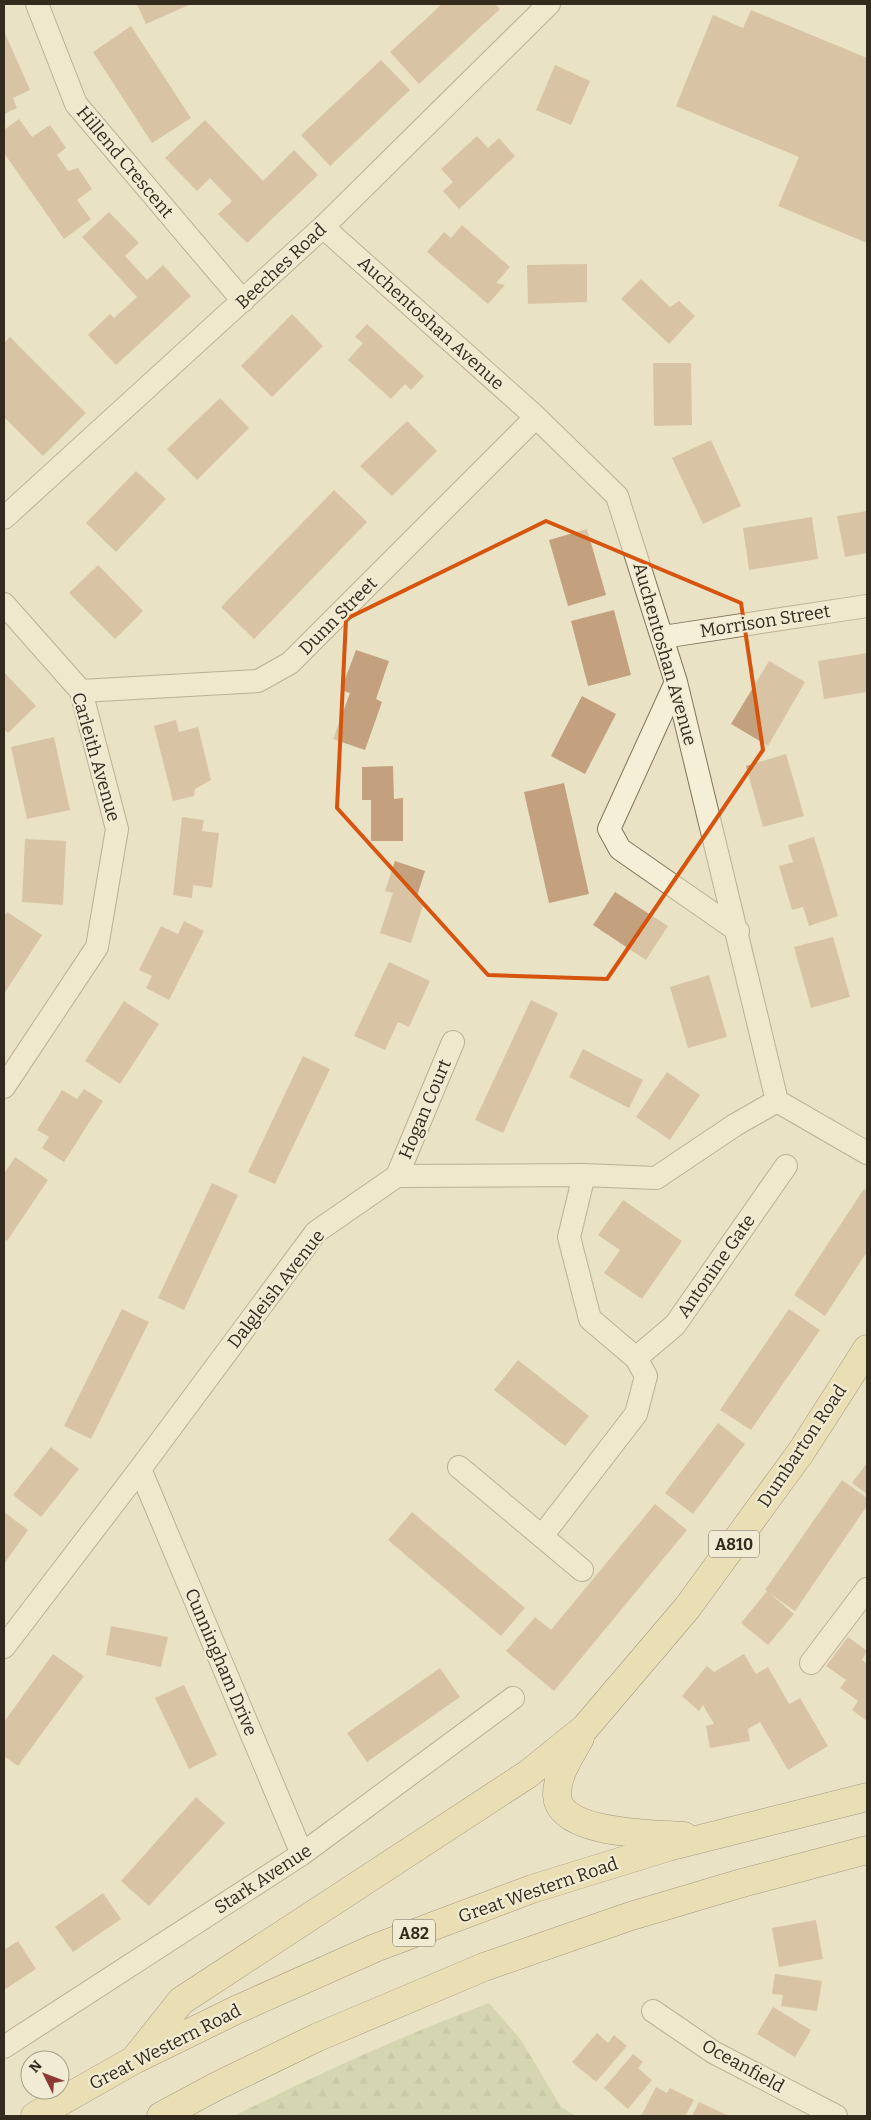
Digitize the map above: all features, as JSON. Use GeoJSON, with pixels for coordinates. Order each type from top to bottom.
{"type":"FeatureCollection","features":[{"type":"Feature","properties":{"kind":"main road","name":"Dumbarton Road"},"geometry":{"type":"LineString","coordinates":[[585,1728],[627,1681],[687,1608],[801,1452],[867,1349]]}},
{"type":"Feature","properties":{"kind":"main road"},"geometry":{"type":"LineString","coordinates":[[585,1728],[564,1766],[558,1782],[557,1796],[560,1806],[568,1815],[581,1822],[605,1829],[705,1837]]}},
{"type":"Feature","properties":{"kind":"main road"},"geometry":{"type":"LineString","coordinates":[[134,2060],[181,2001],[528,1774],[585,1728]]}},
{"type":"Feature","properties":{"kind":"main road","name":"Great Western Road"},"geometry":{"type":"LineString","coordinates":[[35,2116],[134,2060],[236,2010],[375,1948],[532,1889],[705,1837],[867,1797]]}},
{"type":"Feature","properties":{"kind":"main road"},"geometry":{"type":"LineString","coordinates":[[161,2116],[217,2086],[318,2037],[484,1967],[631,1916],[742,1883],[864,1853]]}},
{"type":"Feature","properties":{"kind":"street","name":"Hillend Crescent"},"geometry":{"type":"LineString","coordinates":[[37,4],[76,104],[243,301]]}},
{"type":"Feature","properties":{"kind":"street","name":"Beeches Road"},"geometry":{"type":"LineString","coordinates":[[4,518],[323,227],[549,4]]}},
{"type":"Feature","properties":{"kind":"street","name":"Auchentoshan Avenue"},"geometry":{"type":"LineString","coordinates":[[323,227],[536,417],[617,496],[676,682],[738,931],[777,1101]]}},
{"type":"Feature","properties":{"kind":"street","name":"Dunn Street"},"geometry":{"type":"LineString","coordinates":[[81,691],[258,681],[290,663],[536,417]]}},
{"type":"Feature","properties":{"kind":"street","name":"Carleith Avenue"},"geometry":{"type":"LineString","coordinates":[[4,604],[81,691],[117,829],[97,947],[4,1088]]}},
{"type":"Feature","properties":{"kind":"street","name":"Morrison Street"},"geometry":{"type":"LineString","coordinates":[[663,637],[867,606]]}},
{"type":"Feature","properties":{"kind":"street"},"geometry":{"type":"LineString","coordinates":[[676,682],[609,829],[620,849],[738,931]]}},
{"type":"Feature","properties":{"kind":"street","name":"Hogan Court"},"geometry":{"type":"LineString","coordinates":[[397,1176],[452,1042]]}},
{"type":"Feature","properties":{"kind":"street"},"geometry":{"type":"LineString","coordinates":[[397,1176],[656,1178],[734,1125],[777,1101],[867,1153]]}},
{"type":"Feature","properties":{"kind":"street","name":"Antonine Gate"},"geometry":{"type":"LineString","coordinates":[[636,1358],[675,1325],[786,1166]]}},
{"type":"Feature","properties":{"kind":"street","name":"Dalgleish Avenue"},"geometry":{"type":"LineString","coordinates":[[4,1647],[140,1469],[316,1232],[397,1176]]}},
{"type":"Feature","properties":{"kind":"street"},"geometry":{"type":"LineString","coordinates":[[542,1536],[636,1414],[646,1376],[636,1358],[590,1319],[569,1237],[584,1176]]}},
{"type":"Feature","properties":{"kind":"street"},"geometry":{"type":"LineString","coordinates":[[459,1467],[582,1570]]}},
{"type":"Feature","properties":{"kind":"street","name":"Cunningham Drive"},"geometry":{"type":"LineString","coordinates":[[140,1469],[302,1854]]}},
{"type":"Feature","properties":{"kind":"street"},"geometry":{"type":"LineString","coordinates":[[811,1663],[866,1594]]}},
{"type":"Feature","properties":{"kind":"street","name":"Stark Avenue"},"geometry":{"type":"LineString","coordinates":[[4,2047],[302,1854],[513,1698]]}},
{"type":"Feature","properties":{"kind":"street","name":"Oceanfield"},"geometry":{"type":"LineString","coordinates":[[653,2011],[713,2052],[836,2116]]}},
{"type":"Feature","properties":{"kind":"highlighted area"},"geometry":{"type":"Polygon","coordinates":[[[546,521],[741,603],[763,750],[607,979],[488,975],[337,808],[346,619],[546,521]]]}},
{"type":"Feature","properties":{"kind":"green space"},"geometry":{"type":"Polygon","coordinates":[[[489,2003],[521,2040],[561,2107],[576,2116],[234,2116],[360,2056],[489,2003]]]}},
{"type":"Feature","properties":{"kind":"building"},"geometry":{"type":"Polygon","coordinates":[[[137,4],[191,4],[146,24],[137,4]]]}},
{"type":"Feature","properties":{"kind":"building"},"geometry":{"type":"Polygon","coordinates":[[[442,4],[495,4],[500,9],[419,84],[390,52],[442,4]]]}},
{"type":"Feature","properties":{"kind":"building"},"geometry":{"type":"Polygon","coordinates":[[[751,10],[867,58],[867,243],[778,206],[799,157],[676,106],[713,15],[743,28],[751,10]]]}},
{"type":"Feature","properties":{"kind":"building"},"geometry":{"type":"Polygon","coordinates":[[[131,26],[191,118],[152,143],[93,52],[131,26]]]}},
{"type":"Feature","properties":{"kind":"building"},"geometry":{"type":"Polygon","coordinates":[[[4,31],[30,90],[13,98],[17,108],[4,114],[4,31]]]}},
{"type":"Feature","properties":{"kind":"building"},"geometry":{"type":"Polygon","coordinates":[[[381,60],[410,90],[330,166],[301,135],[381,60]]]}},
{"type":"Feature","properties":{"kind":"building"},"geometry":{"type":"Polygon","coordinates":[[[555,65],[590,81],[571,125],[536,110],[555,65]]]}},
{"type":"Feature","properties":{"kind":"building"},"geometry":{"type":"Polygon","coordinates":[[[19,119],[32,137],[50,125],[66,148],[57,155],[68,171],[78,168],[92,189],[77,200],[91,219],[64,239],[4,153],[4,130],[19,119]]]}},
{"type":"Feature","properties":{"kind":"building"},"geometry":{"type":"Polygon","coordinates":[[[205,120],[263,181],[294,150],[318,175],[247,243],[218,214],[232,201],[210,178],[197,191],[165,158],[205,120]]]}},
{"type":"Feature","properties":{"kind":"building"},"geometry":{"type":"Polygon","coordinates":[[[477,136],[488,148],[499,138],[515,156],[459,209],[443,191],[453,182],[441,169],[477,136]]]}},
{"type":"Feature","properties":{"kind":"building"},"geometry":{"type":"Polygon","coordinates":[[[109,212],[139,243],[125,256],[147,280],[163,265],[191,296],[116,365],[88,335],[110,314],[114,318],[137,297],[82,237],[109,212]]]}},
{"type":"Feature","properties":{"kind":"building"},"geometry":{"type":"Polygon","coordinates":[[[462,225],[510,267],[496,283],[505,285],[488,304],[427,252],[444,232],[451,238],[462,225]]]}},
{"type":"Feature","properties":{"kind":"building"},"geometry":{"type":"Polygon","coordinates":[[[587,264],[587,302],[528,304],[527,265],[587,264]]]}},
{"type":"Feature","properties":{"kind":"building"},"geometry":{"type":"Polygon","coordinates":[[[641,279],[670,307],[679,301],[695,316],[669,344],[621,299],[641,279]]]}},
{"type":"Feature","properties":{"kind":"building"},"geometry":{"type":"Polygon","coordinates":[[[292,314],[323,346],[272,397],[241,366],[292,314]]]}},
{"type":"Feature","properties":{"kind":"building"},"geometry":{"type":"Polygon","coordinates":[[[367,324],[424,376],[411,390],[405,384],[391,399],[348,360],[363,343],[355,337],[367,324]]]}},
{"type":"Feature","properties":{"kind":"building"},"geometry":{"type":"Polygon","coordinates":[[[10,337],[86,413],[43,456],[4,417],[4,343],[10,337]]]}},
{"type":"Feature","properties":{"kind":"building"},"geometry":{"type":"Polygon","coordinates":[[[653,363],[691,363],[692,425],[654,426],[653,363]]]}},
{"type":"Feature","properties":{"kind":"building"},"geometry":{"type":"Polygon","coordinates":[[[220,398],[249,428],[197,480],[167,449],[220,398]]]}},
{"type":"Feature","properties":{"kind":"building"},"geometry":{"type":"Polygon","coordinates":[[[407,421],[437,451],[392,496],[360,466],[407,421]]]}},
{"type":"Feature","properties":{"kind":"building"},"geometry":{"type":"Polygon","coordinates":[[[711,440],[741,506],[703,524],[672,458],[711,440]]]}},
{"type":"Feature","properties":{"kind":"building"},"geometry":{"type":"Polygon","coordinates":[[[136,471],[166,499],[116,552],[86,523],[136,471]]]}},
{"type":"Feature","properties":{"kind":"building"},"geometry":{"type":"Polygon","coordinates":[[[334,490],[367,522],[254,639],[221,607],[334,490]]]}},
{"type":"Feature","properties":{"kind":"building"},"geometry":{"type":"Polygon","coordinates":[[[867,511],[867,553],[845,557],[837,516],[867,511]]]}},
{"type":"Feature","properties":{"kind":"building"},"geometry":{"type":"Polygon","coordinates":[[[812,517],[818,559],[749,570],[743,528],[812,517]]]}},
{"type":"Feature","properties":{"kind":"building"},"geometry":{"type":"Polygon","coordinates":[[[587,529],[606,595],[568,606],[549,540],[587,529]]]}},
{"type":"Feature","properties":{"kind":"building"},"geometry":{"type":"Polygon","coordinates":[[[98,565],[143,611],[115,639],[69,593],[98,565]]]}},
{"type":"Feature","properties":{"kind":"building"},"geometry":{"type":"Polygon","coordinates":[[[614,610],[631,675],[588,686],[571,621],[614,610]]]}},
{"type":"Feature","properties":{"kind":"building"},"geometry":{"type":"Polygon","coordinates":[[[356,650],[389,661],[376,699],[382,702],[365,750],[333,739],[350,693],[341,690],[356,650]]]}},
{"type":"Feature","properties":{"kind":"building"},"geometry":{"type":"Polygon","coordinates":[[[867,653],[867,692],[824,699],[818,661],[867,653]]]}},
{"type":"Feature","properties":{"kind":"building"},"geometry":{"type":"Polygon","coordinates":[[[769,661],[805,682],[768,746],[731,724],[769,661]]]}},
{"type":"Feature","properties":{"kind":"building"},"geometry":{"type":"Polygon","coordinates":[[[4,672],[36,706],[8,733],[4,729],[4,672]]]}},
{"type":"Feature","properties":{"kind":"building"},"geometry":{"type":"Polygon","coordinates":[[[582,696],[616,714],[585,774],[551,756],[582,696]]]}},
{"type":"Feature","properties":{"kind":"building"},"geometry":{"type":"Polygon","coordinates":[[[176,720],[179,732],[198,727],[211,780],[195,789],[194,796],[173,801],[154,726],[176,720]]]}},
{"type":"Feature","properties":{"kind":"building"},"geometry":{"type":"Polygon","coordinates":[[[54,737],[70,810],[27,819],[11,747],[54,737]]]}},
{"type":"Feature","properties":{"kind":"building"},"geometry":{"type":"Polygon","coordinates":[[[786,754],[804,816],[763,827],[746,766],[786,754]]]}},
{"type":"Feature","properties":{"kind":"building"},"geometry":{"type":"Polygon","coordinates":[[[393,766],[394,799],[403,798],[403,841],[371,841],[371,800],[362,800],[362,767],[393,766]]]}},
{"type":"Feature","properties":{"kind":"building"},"geometry":{"type":"Polygon","coordinates":[[[564,783],[589,894],[549,903],[524,792],[564,783]]]}},
{"type":"Feature","properties":{"kind":"building"},"geometry":{"type":"Polygon","coordinates":[[[182,817],[204,820],[202,831],[219,833],[212,888],[193,885],[192,898],[173,895],[182,817]]]}},
{"type":"Feature","properties":{"kind":"building"},"geometry":{"type":"Polygon","coordinates":[[[814,837],[838,916],[809,926],[803,907],[792,910],[779,866],[793,862],[788,845],[814,837]]]}},
{"type":"Feature","properties":{"kind":"building"},"geometry":{"type":"Polygon","coordinates":[[[25,839],[66,841],[63,905],[22,902],[25,839]]]}},
{"type":"Feature","properties":{"kind":"building"},"geometry":{"type":"Polygon","coordinates":[[[395,861],[425,871],[416,899],[424,902],[411,943],[380,933],[393,893],[385,891],[395,861]]]}},
{"type":"Feature","properties":{"kind":"building"},"geometry":{"type":"Polygon","coordinates":[[[615,892],[668,926],[646,960],[593,925],[615,892]]]}},
{"type":"Feature","properties":{"kind":"building"},"geometry":{"type":"Polygon","coordinates":[[[7,912],[42,935],[4,994],[4,917],[7,912]]]}},
{"type":"Feature","properties":{"kind":"building"},"geometry":{"type":"Polygon","coordinates":[[[184,921],[204,931],[169,1000],[146,988],[152,976],[139,970],[161,926],[178,934],[184,921]]]}},
{"type":"Feature","properties":{"kind":"building"},"geometry":{"type":"Polygon","coordinates":[[[833,937],[850,997],[811,1008],[794,947],[833,937]]]}},
{"type":"Feature","properties":{"kind":"building"},"geometry":{"type":"Polygon","coordinates":[[[389,962],[430,981],[409,1027],[398,1022],[385,1050],[354,1036],[389,962]]]}},
{"type":"Feature","properties":{"kind":"building"},"geometry":{"type":"Polygon","coordinates":[[[709,975],[727,1037],[688,1048],[670,987],[709,975]]]}},
{"type":"Feature","properties":{"kind":"building"},"geometry":{"type":"Polygon","coordinates":[[[531,1000],[558,1013],[503,1133],[475,1120],[531,1000]]]}},
{"type":"Feature","properties":{"kind":"building"},"geometry":{"type":"Polygon","coordinates":[[[124,1001],[159,1024],[120,1084],[85,1061],[124,1001]]]}},
{"type":"Feature","properties":{"kind":"building"},"geometry":{"type":"Polygon","coordinates":[[[583,1049],[643,1080],[629,1108],[569,1077],[583,1049]]]}},
{"type":"Feature","properties":{"kind":"building"},"geometry":{"type":"Polygon","coordinates":[[[303,1056],[330,1069],[275,1184],[248,1172],[303,1056]]]}},
{"type":"Feature","properties":{"kind":"building"},"geometry":{"type":"Polygon","coordinates":[[[667,1072],[700,1095],[670,1140],[636,1117],[667,1072]]]}},
{"type":"Feature","properties":{"kind":"building"},"geometry":{"type":"Polygon","coordinates":[[[84,1089],[103,1101],[64,1162],[42,1148],[49,1137],[37,1130],[62,1090],[77,1099],[84,1089]]]}},
{"type":"Feature","properties":{"kind":"building"},"geometry":{"type":"Polygon","coordinates":[[[15,1157],[48,1180],[7,1241],[4,1239],[4,1174],[15,1157]]]}},
{"type":"Feature","properties":{"kind":"building"},"geometry":{"type":"Polygon","coordinates":[[[212,1183],[238,1195],[184,1310],[158,1298],[212,1183]]]}},
{"type":"Feature","properties":{"kind":"building"},"geometry":{"type":"Polygon","coordinates":[[[864,1189],[867,1191],[867,1252],[825,1316],[794,1295],[864,1189]]]}},
{"type":"Feature","properties":{"kind":"building"},"geometry":{"type":"Polygon","coordinates":[[[623,1200],[682,1241],[642,1299],[604,1273],[620,1250],[598,1235],[623,1200]]]}},
{"type":"Feature","properties":{"kind":"building"},"geometry":{"type":"Polygon","coordinates":[[[122,1309],[149,1322],[91,1439],[64,1426],[122,1309]]]}},
{"type":"Feature","properties":{"kind":"building"},"geometry":{"type":"Polygon","coordinates":[[[789,1309],[820,1330],[751,1430],[720,1410],[789,1309]]]}},
{"type":"Feature","properties":{"kind":"building"},"geometry":{"type":"Polygon","coordinates":[[[518,1360],[589,1416],[565,1446],[494,1390],[518,1360]]]}},
{"type":"Feature","properties":{"kind":"building"},"geometry":{"type":"Polygon","coordinates":[[[718,1423],[745,1444],[693,1514],[665,1493],[718,1423]]]}},
{"type":"Feature","properties":{"kind":"building"},"geometry":{"type":"Polygon","coordinates":[[[51,1447],[79,1469],[41,1517],[13,1495],[51,1447]]]}},
{"type":"Feature","properties":{"kind":"building"},"geometry":{"type":"Polygon","coordinates":[[[867,1463],[867,1494],[852,1483],[867,1463]]]}},
{"type":"Feature","properties":{"kind":"building"},"geometry":{"type":"Polygon","coordinates":[[[842,1480],[867,1498],[867,1506],[795,1611],[765,1590],[842,1480]]]}},
{"type":"Feature","properties":{"kind":"building"},"geometry":{"type":"Polygon","coordinates":[[[655,1504],[687,1530],[554,1691],[506,1651],[535,1617],[551,1630],[655,1504]]]}},
{"type":"Feature","properties":{"kind":"building"},"geometry":{"type":"Polygon","coordinates":[[[4,1512],[28,1530],[4,1564],[4,1512]]]}},
{"type":"Feature","properties":{"kind":"building"},"geometry":{"type":"Polygon","coordinates":[[[412,1512],[525,1608],[501,1636],[388,1540],[412,1512]]]}},
{"type":"Feature","properties":{"kind":"building"},"geometry":{"type":"Polygon","coordinates":[[[767,1591],[794,1614],[768,1645],[741,1623],[767,1591]]]}},
{"type":"Feature","properties":{"kind":"building"},"geometry":{"type":"Polygon","coordinates":[[[111,1626],[168,1637],[161,1667],[106,1655],[111,1626]]]}},
{"type":"Feature","properties":{"kind":"building"},"geometry":{"type":"Polygon","coordinates":[[[848,1637],[867,1651],[862,1660],[867,1664],[867,1721],[852,1710],[858,1701],[840,1688],[846,1680],[826,1666],[848,1637]]]}},
{"type":"Feature","properties":{"kind":"building"},"geometry":{"type":"Polygon","coordinates":[[[53,1654],[84,1676],[18,1766],[4,1756],[4,1722],[53,1654]]]}},
{"type":"Feature","properties":{"kind":"building"},"geometry":{"type":"Polygon","coordinates":[[[744,1654],[756,1674],[768,1667],[789,1704],[800,1698],[828,1746],[788,1770],[760,1722],[748,1729],[750,1741],[710,1748],[706,1726],[714,1724],[703,1705],[699,1711],[682,1696],[707,1666],[714,1672],[744,1654]]]}},
{"type":"Feature","properties":{"kind":"building"},"geometry":{"type":"Polygon","coordinates":[[[440,1668],[460,1697],[367,1762],[347,1733],[440,1668]]]}},
{"type":"Feature","properties":{"kind":"building"},"geometry":{"type":"Polygon","coordinates":[[[184,1685],[217,1755],[189,1769],[155,1698],[184,1685]]]}},
{"type":"Feature","properties":{"kind":"building"},"geometry":{"type":"Polygon","coordinates":[[[196,1797],[225,1823],[149,1906],[121,1881],[196,1797]]]}},
{"type":"Feature","properties":{"kind":"building"},"geometry":{"type":"Polygon","coordinates":[[[103,1893],[121,1919],[73,1952],[55,1927],[103,1893]]]}},
{"type":"Feature","properties":{"kind":"building"},"geometry":{"type":"Polygon","coordinates":[[[816,1920],[823,1959],[779,1967],[772,1928],[816,1920]]]}},
{"type":"Feature","properties":{"kind":"building"},"geometry":{"type":"Polygon","coordinates":[[[18,1941],[36,1969],[4,1990],[4,1950],[18,1941]]]}},
{"type":"Feature","properties":{"kind":"building"},"geometry":{"type":"Polygon","coordinates":[[[775,1974],[822,1981],[817,2011],[781,2006],[783,1995],[772,1994],[775,1974]]]}},
{"type":"Feature","properties":{"kind":"building"},"geometry":{"type":"Polygon","coordinates":[[[773,2007],[811,2030],[795,2057],[757,2034],[773,2007]]]}},
{"type":"Feature","properties":{"kind":"building"},"geometry":{"type":"Polygon","coordinates":[[[597,2033],[608,2043],[614,2035],[627,2046],[596,2082],[572,2062],[597,2033]]]}},
{"type":"Feature","properties":{"kind":"building"},"geometry":{"type":"Polygon","coordinates":[[[633,2054],[643,2062],[638,2068],[652,2080],[628,2109],[604,2088],[633,2054]]]}},
{"type":"Feature","properties":{"kind":"building"},"geometry":{"type":"Polygon","coordinates":[[[656,2087],[667,2093],[670,2088],[694,2100],[685,2116],[641,2116],[656,2087]]]}},
{"type":"Feature","properties":{"kind":"building"},"geometry":{"type":"Polygon","coordinates":[[[699,2102],[729,2116],[692,2116],[699,2102]]]}}]}
